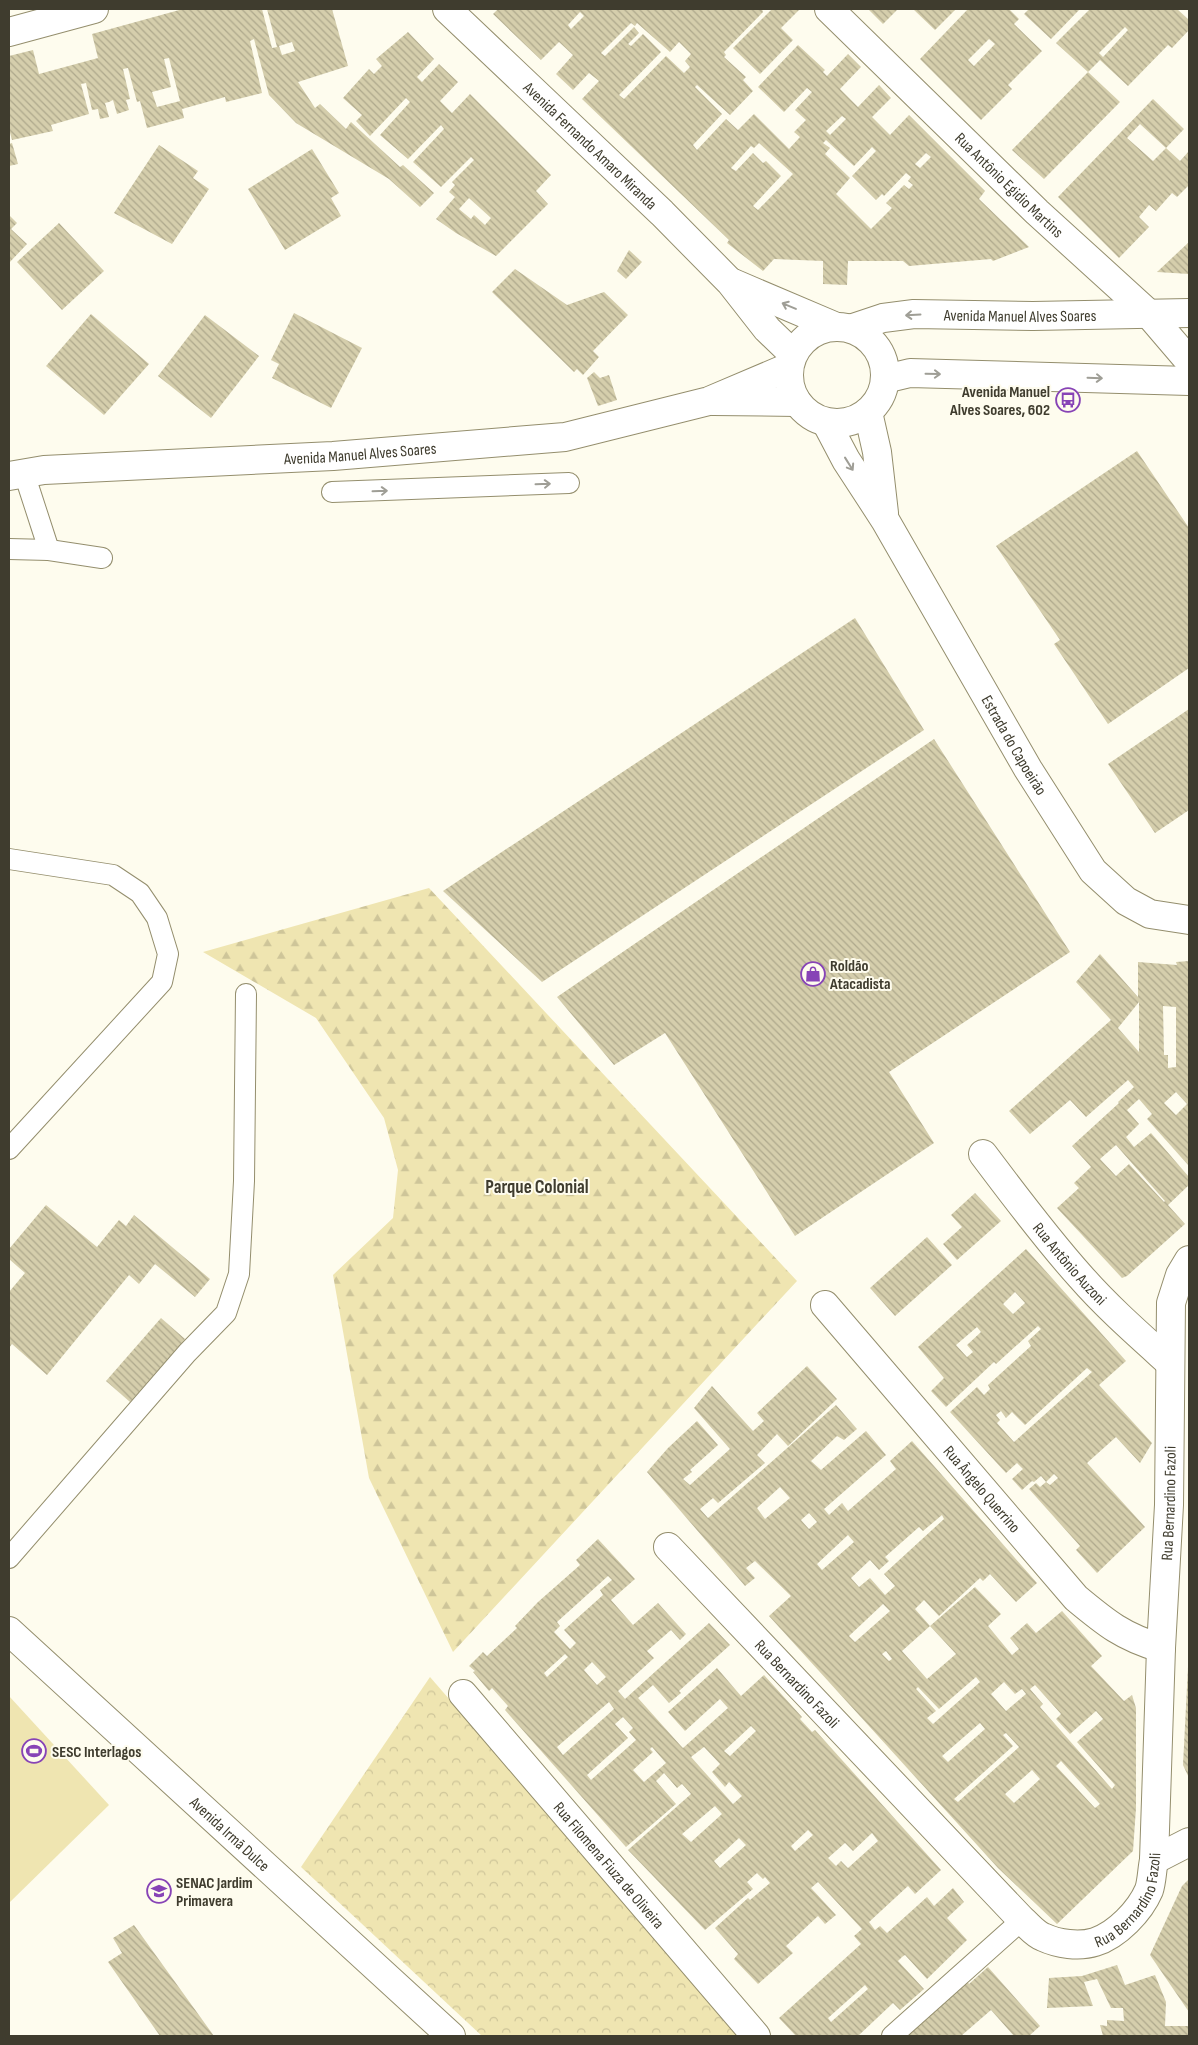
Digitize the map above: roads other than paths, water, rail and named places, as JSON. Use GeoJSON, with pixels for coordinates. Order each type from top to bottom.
{"type":"FeatureCollection","features":[{"type":"Feature","properties":{"kind":"street"},"geometry":{"type":"LineString","coordinates":[[9,32],[94,9]]}},
{"type":"Feature","properties":{"kind":"street","name":"Avenida Fernando Amaro Miranda"},"geometry":{"type":"LineString","coordinates":[[448,9],[662,213],[731,283],[791,360]]}},
{"type":"Feature","properties":{"kind":"street","name":"Rua Antônio Egidio Martins"},"geometry":{"type":"LineString","coordinates":[[829,9],[1030,205],[1148,313],[1189,361]]}},
{"type":"Feature","properties":{"kind":"street","name":"Avenida Fernando Amaro Miranda"},"geometry":{"type":"LineString","coordinates":[[731,283],[844,327]]}},
{"type":"Feature","properties":{"kind":"street","name":"Avenida Manuel Alves Soares"},"geometry":{"type":"LineString","coordinates":[[844,327],[883,318],[914,314],[1033,316],[1189,313]]}},
{"type":"Feature","properties":{"kind":"street"},"geometry":{"type":"LineString","coordinates":[[844,327],[867,337],[878,348],[884,363],[885,379],[880,397],[868,412],[848,421],[826,422],[810,415],[798,402],[792,391],[791,360],[804,340],[817,330],[844,327]]}},
{"type":"Feature","properties":{"kind":"street","name":"Avenida Manuel Alves Soares"},"geometry":{"type":"LineString","coordinates":[[16,475],[44,470],[343,456],[566,438],[709,401],[791,360]]}},
{"type":"Feature","properties":{"kind":"street"},"geometry":{"type":"LineString","coordinates":[[885,379],[910,373],[1189,381]]}},
{"type":"Feature","properties":{"kind":"street","name":"Avenida Manuel Alves Soares"},"geometry":{"type":"LineString","coordinates":[[709,401],[798,402]]}},
{"type":"Feature","properties":{"kind":"street","name":"Estrada do Capoeirão"},"geometry":{"type":"LineString","coordinates":[[868,412],[877,452],[885,520]]}},
{"type":"Feature","properties":{"kind":"street","name":"Estrada do Capoeirão"},"geometry":{"type":"LineString","coordinates":[[826,422],[846,460],[885,520],[1028,770],[1093,871],[1126,901],[1150,914],[1189,920]]}},
{"type":"Feature","properties":{"kind":"street","name":"Rua Antônio Auzoni"},"geometry":{"type":"LineString","coordinates":[[983,1154],[1080,1277],[1105,1303],[1170,1363]]}},
{"type":"Feature","properties":{"kind":"street","name":"Rua Bernardino Fazoli"},"geometry":{"type":"LineString","coordinates":[[668,1547],[1022,1920],[1041,1936],[1058,1943],[1077,1945],[1096,1942],[1116,1930],[1136,1911],[1149,1889],[1154,1860],[1161,1648],[1169,1505],[1171,1303],[1180,1275],[1189,1260]]}},
{"type":"Feature","properties":{"kind":"street","name":"Rua Ângelo Querrino"},"geometry":{"type":"LineString","coordinates":[[825,1305],[1076,1598],[1107,1625],[1135,1640],[1161,1648]]}},
{"type":"Feature","properties":{"kind":"street","name":"Avenida Irmã Dulce"},"geometry":{"type":"LineString","coordinates":[[9,1631],[451,2036]]}},
{"type":"Feature","properties":{"kind":"street","name":"Rua Filomena Fiuza de Oliveira"},"geometry":{"type":"LineString","coordinates":[[463,1694],[756,2036]]}},
{"type":"Feature","properties":{"kind":"street"},"geometry":{"type":"LineString","coordinates":[[1154,1860],[1189,1842]]}},
{"type":"Feature","properties":{"kind":"lane"},"geometry":{"type":"LineString","coordinates":[[16,475],[49,550]]}},
{"type":"Feature","properties":{"kind":"lane"},"geometry":{"type":"LineString","coordinates":[[332,492],[569,483]]}},
{"type":"Feature","properties":{"kind":"lane"},"geometry":{"type":"LineString","coordinates":[[9,549],[49,550],[102,558]]}},
{"type":"Feature","properties":{"kind":"lane"},"geometry":{"type":"LineString","coordinates":[[9,859],[113,876],[140,893],[157,918],[168,954],[162,982],[9,1149]]}},
{"type":"Feature","properties":{"kind":"lane"},"geometry":{"type":"LineString","coordinates":[[9,1558],[187,1353],[226,1313],[239,1274],[244,1181],[246,994]]}},
{"type":"Feature","properties":{"kind":"lane"},"geometry":{"type":"LineString","coordinates":[[892,2036],[1022,1920]]}},
{"type":"Feature","properties":{"kind":"place","name":"Avenida Manuel Alves Soares, 602"},"geometry":{"type":"Point","coordinates":[1068,400]}},
{"type":"Feature","properties":{"kind":"place","name":"Roldão Atacadista"},"geometry":{"type":"Point","coordinates":[813,974]}},
{"type":"Feature","properties":{"kind":"place","name":"SESC Interlagos"},"geometry":{"type":"Point","coordinates":[34,1751]}},
{"type":"Feature","properties":{"kind":"place","name":"SENAC Jardim Primavera"},"geometry":{"type":"Point","coordinates":[159,1891]}},
{"type":"Feature","properties":{"kind":"district","name":"Parque Colonial"},"geometry":{"type":"Point","coordinates":[537,1186]}}]}
